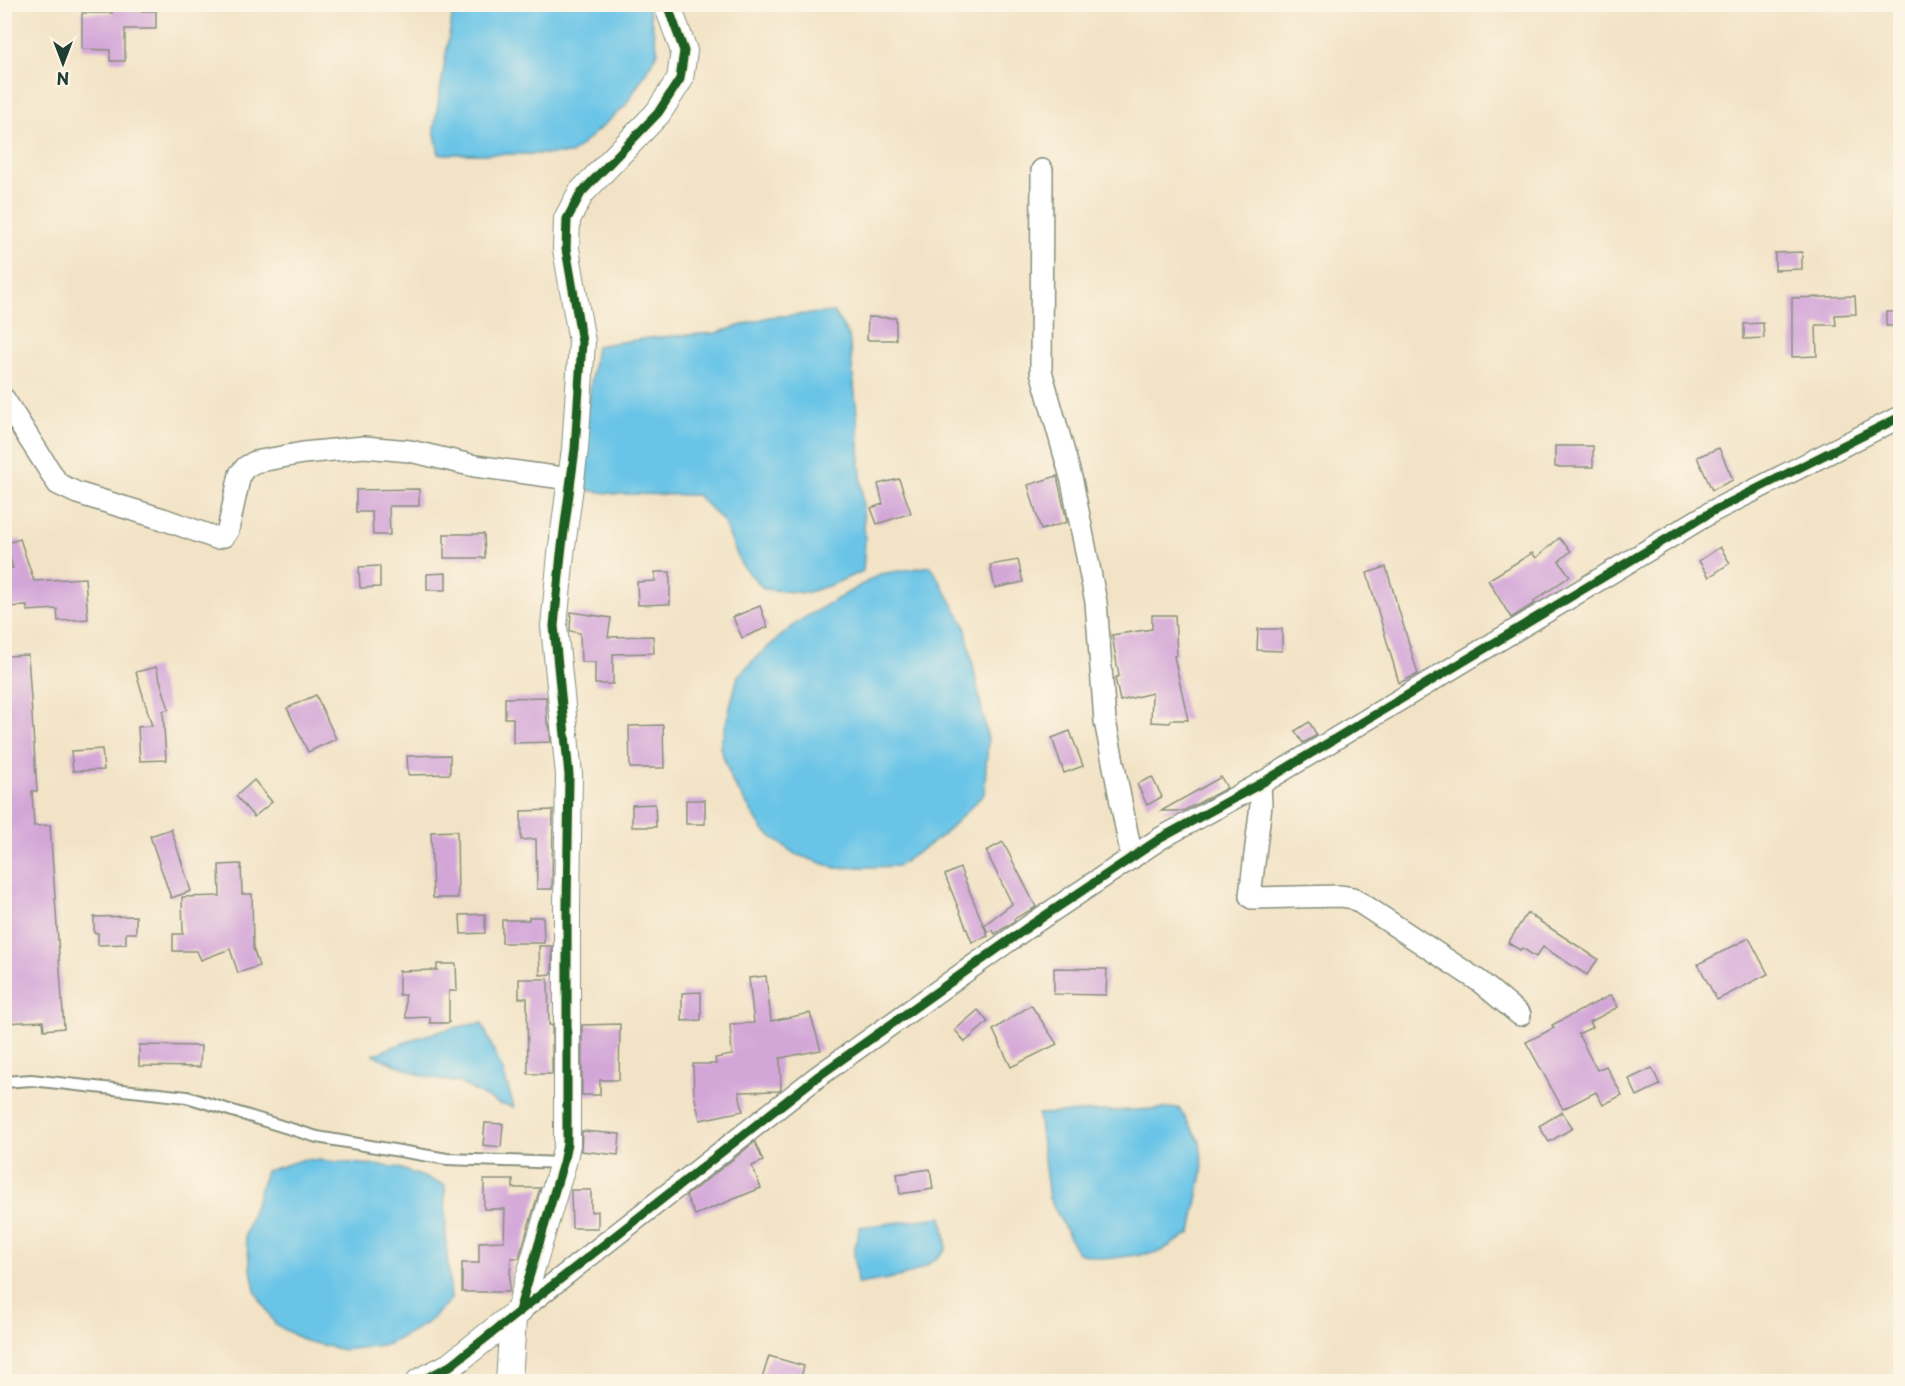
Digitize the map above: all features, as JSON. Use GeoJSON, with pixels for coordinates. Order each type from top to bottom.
{"type":"FeatureCollection","features":[{"type":"Feature","properties":{"kind":"street"},"geometry":{"type":"LineString","coordinates":[[509,1382],[516,1314],[563,1163],[567,1143],[569,775],[554,627],[575,449],[582,342],[566,249],[567,219],[581,193],[658,113],[680,79],[684,51],[667,4]]}},
{"type":"Feature","properties":{"kind":"street"},"geometry":{"type":"LineString","coordinates":[[1042,170],[1041,371],[1072,481],[1096,602],[1105,721],[1132,858]]}},
{"type":"Feature","properties":{"kind":"street"},"geometry":{"type":"LineString","coordinates":[[4,399],[58,484],[76,494],[163,519],[216,538],[224,536],[228,530],[240,474],[246,466],[255,462],[303,453],[363,447],[410,451],[475,466],[570,479]]}},
{"type":"Feature","properties":{"kind":"street"},"geometry":{"type":"LineString","coordinates":[[419,1382],[450,1366],[817,1077],[1028,927],[1161,838],[1260,784],[1713,511],[1900,417]]}},
{"type":"Feature","properties":{"kind":"street"},"geometry":{"type":"LineString","coordinates":[[1260,784],[1261,805],[1250,896],[1252,898],[1341,896],[1353,898],[1479,981],[1520,1015]]}},
{"type":"Feature","properties":{"kind":"lane"},"geometry":{"type":"LineString","coordinates":[[4,1082],[31,1080],[187,1097],[317,1137],[447,1159],[563,1163]]}},
{"type":"Feature","properties":{"kind":"water"},"geometry":{"type":"Polygon","coordinates":[[[454,5],[648,5],[658,52],[625,106],[571,154],[439,154],[434,129],[454,5]]]}},
{"type":"Feature","properties":{"kind":"water"},"geometry":{"type":"Polygon","coordinates":[[[834,312],[849,336],[857,414],[865,541],[863,571],[805,593],[764,589],[741,564],[723,521],[697,495],[615,494],[586,490],[587,413],[596,346],[648,338],[716,333],[769,317],[834,312]]]}},
{"type":"Feature","properties":{"kind":"water"},"geometry":{"type":"Polygon","coordinates":[[[931,566],[965,626],[988,740],[984,794],[943,835],[898,866],[836,868],[795,854],[763,830],[732,781],[720,747],[738,676],[799,621],[880,574],[931,566]]]}},
{"type":"Feature","properties":{"kind":"water"},"geometry":{"type":"Polygon","coordinates":[[[482,1023],[503,1072],[514,1107],[499,1104],[460,1083],[423,1076],[373,1055],[426,1035],[482,1023]]]}},
{"type":"Feature","properties":{"kind":"water"},"geometry":{"type":"Polygon","coordinates":[[[1179,1108],[1200,1142],[1203,1167],[1191,1233],[1159,1252],[1106,1259],[1078,1253],[1049,1198],[1038,1114],[1179,1108]]]}},
{"type":"Feature","properties":{"kind":"water"},"geometry":{"type":"Polygon","coordinates":[[[305,1159],[396,1167],[445,1185],[446,1244],[451,1299],[427,1323],[389,1344],[344,1350],[305,1341],[275,1324],[255,1291],[245,1235],[266,1171],[305,1159]]]}},
{"type":"Feature","properties":{"kind":"water"},"geometry":{"type":"Polygon","coordinates":[[[942,1217],[947,1248],[937,1258],[906,1275],[857,1284],[854,1251],[860,1227],[942,1217]]]}},
{"type":"Feature","properties":{"kind":"building"},"geometry":{"type":"Polygon","coordinates":[[[112,4],[134,4],[134,11],[156,11],[156,29],[125,29],[125,61],[110,61],[110,50],[82,49],[82,13],[112,13],[112,4]]]}},
{"type":"Feature","properties":{"kind":"building"},"geometry":{"type":"Polygon","coordinates":[[[1802,252],[1802,269],[1775,270],[1775,253],[1802,252]]]}},
{"type":"Feature","properties":{"kind":"building"},"geometry":{"type":"Polygon","coordinates":[[[1855,296],[1856,314],[1835,315],[1836,325],[1816,325],[1817,356],[1792,357],[1792,298],[1855,296]]]}},
{"type":"Feature","properties":{"kind":"building"},"geometry":{"type":"Polygon","coordinates":[[[1886,312],[1900,312],[1900,326],[1886,326],[1886,312]]]}},
{"type":"Feature","properties":{"kind":"building"},"geometry":{"type":"Polygon","coordinates":[[[868,317],[896,318],[896,340],[867,340],[868,317]]]}},
{"type":"Feature","properties":{"kind":"building"},"geometry":{"type":"Polygon","coordinates":[[[1763,323],[1764,338],[1744,339],[1744,324],[1763,323]]]}},
{"type":"Feature","properties":{"kind":"building"},"geometry":{"type":"Polygon","coordinates":[[[1555,446],[1593,446],[1593,467],[1555,467],[1555,446]]]}},
{"type":"Feature","properties":{"kind":"building"},"geometry":{"type":"Polygon","coordinates":[[[1719,448],[1733,480],[1712,490],[1697,457],[1719,448]]]}},
{"type":"Feature","properties":{"kind":"building"},"geometry":{"type":"Polygon","coordinates":[[[1057,476],[1067,522],[1041,530],[1028,485],[1057,476]]]}},
{"type":"Feature","properties":{"kind":"building"},"geometry":{"type":"Polygon","coordinates":[[[899,479],[911,513],[877,524],[871,508],[883,504],[878,484],[899,479]]]}},
{"type":"Feature","properties":{"kind":"building"},"geometry":{"type":"Polygon","coordinates":[[[419,489],[419,506],[389,506],[390,535],[373,535],[372,512],[356,512],[356,490],[419,489]]]}},
{"type":"Feature","properties":{"kind":"building"},"geometry":{"type":"Polygon","coordinates":[[[444,534],[484,534],[485,558],[444,558],[444,534]]]}},
{"type":"Feature","properties":{"kind":"building"},"geometry":{"type":"Polygon","coordinates":[[[1559,538],[1571,551],[1559,561],[1570,576],[1511,618],[1488,580],[1532,553],[1536,558],[1559,538]]]}},
{"type":"Feature","properties":{"kind":"building"},"geometry":{"type":"Polygon","coordinates":[[[20,539],[34,581],[85,578],[88,619],[58,621],[57,609],[27,611],[27,606],[4,607],[4,568],[13,568],[5,544],[20,539]]]}},
{"type":"Feature","properties":{"kind":"building"},"geometry":{"type":"Polygon","coordinates":[[[1720,547],[1730,563],[1709,577],[1699,561],[1720,547]]]}},
{"type":"Feature","properties":{"kind":"building"},"geometry":{"type":"Polygon","coordinates":[[[1018,560],[1023,582],[995,588],[990,565],[1018,560]]]}},
{"type":"Feature","properties":{"kind":"building"},"geometry":{"type":"Polygon","coordinates":[[[380,566],[380,587],[360,588],[359,567],[380,566]]]}},
{"type":"Feature","properties":{"kind":"building"},"geometry":{"type":"Polygon","coordinates":[[[1386,567],[1418,674],[1399,683],[1367,573],[1386,567]]]}},
{"type":"Feature","properties":{"kind":"building"},"geometry":{"type":"Polygon","coordinates":[[[655,572],[670,572],[670,604],[638,605],[637,582],[655,581],[655,572]]]}},
{"type":"Feature","properties":{"kind":"building"},"geometry":{"type":"Polygon","coordinates":[[[446,573],[446,590],[427,590],[427,574],[446,573]]]}},
{"type":"Feature","properties":{"kind":"building"},"geometry":{"type":"Polygon","coordinates":[[[760,606],[768,627],[742,638],[733,617],[760,606]]]}},
{"type":"Feature","properties":{"kind":"building"},"geometry":{"type":"Polygon","coordinates":[[[571,612],[611,618],[608,637],[653,636],[654,653],[613,654],[613,684],[595,684],[595,662],[581,662],[580,633],[570,631],[571,612]]]}},
{"type":"Feature","properties":{"kind":"building"},"geometry":{"type":"Polygon","coordinates":[[[1152,615],[1175,615],[1177,655],[1174,656],[1188,720],[1171,720],[1170,723],[1151,722],[1152,693],[1120,701],[1115,678],[1119,676],[1112,635],[1152,629],[1152,615]]]}},
{"type":"Feature","properties":{"kind":"building"},"geometry":{"type":"Polygon","coordinates":[[[1258,629],[1282,629],[1282,651],[1257,650],[1258,629]]]}},
{"type":"Feature","properties":{"kind":"building"},"geometry":{"type":"Polygon","coordinates":[[[28,655],[37,791],[32,791],[34,826],[50,825],[64,1028],[44,1030],[43,1021],[4,1023],[4,819],[9,818],[4,756],[4,656],[28,655]]]}},
{"type":"Feature","properties":{"kind":"building"},"geometry":{"type":"Polygon","coordinates":[[[156,667],[169,709],[163,711],[166,760],[140,761],[138,727],[152,726],[136,672],[156,667]]]}},
{"type":"Feature","properties":{"kind":"building"},"geometry":{"type":"Polygon","coordinates":[[[316,695],[336,739],[308,752],[287,708],[316,695]]]}},
{"type":"Feature","properties":{"kind":"building"},"geometry":{"type":"Polygon","coordinates":[[[546,697],[547,724],[549,724],[551,742],[513,743],[513,718],[505,718],[505,698],[546,697]]]}},
{"type":"Feature","properties":{"kind":"building"},"geometry":{"type":"Polygon","coordinates":[[[1309,722],[1317,735],[1303,743],[1295,731],[1309,722]]]}},
{"type":"Feature","properties":{"kind":"building"},"geometry":{"type":"Polygon","coordinates":[[[663,725],[664,768],[630,768],[629,726],[663,725]]]}},
{"type":"Feature","properties":{"kind":"building"},"geometry":{"type":"Polygon","coordinates":[[[1070,731],[1083,766],[1064,773],[1052,738],[1070,731]]]}},
{"type":"Feature","properties":{"kind":"building"},"geometry":{"type":"Polygon","coordinates":[[[102,749],[104,770],[73,771],[71,751],[102,749]]]}},
{"type":"Feature","properties":{"kind":"building"},"geometry":{"type":"Polygon","coordinates":[[[450,755],[450,774],[408,775],[407,756],[450,755]]]}},
{"type":"Feature","properties":{"kind":"building"},"geometry":{"type":"Polygon","coordinates":[[[1152,777],[1162,797],[1147,805],[1137,784],[1152,777]]]}},
{"type":"Feature","properties":{"kind":"building"},"geometry":{"type":"Polygon","coordinates":[[[1221,777],[1227,788],[1183,811],[1161,811],[1221,777]]]}},
{"type":"Feature","properties":{"kind":"building"},"geometry":{"type":"Polygon","coordinates":[[[254,780],[272,802],[254,817],[236,796],[254,780]]]}},
{"type":"Feature","properties":{"kind":"building"},"geometry":{"type":"Polygon","coordinates":[[[686,800],[705,800],[705,824],[686,824],[686,800]]]}},
{"type":"Feature","properties":{"kind":"building"},"geometry":{"type":"Polygon","coordinates":[[[655,804],[656,827],[632,827],[632,805],[655,804]]]}},
{"type":"Feature","properties":{"kind":"building"},"geometry":{"type":"Polygon","coordinates":[[[553,810],[552,889],[537,889],[536,839],[521,840],[521,811],[553,810]]]}},
{"type":"Feature","properties":{"kind":"building"},"geometry":{"type":"Polygon","coordinates":[[[171,829],[191,891],[171,898],[150,836],[171,829]]]}},
{"type":"Feature","properties":{"kind":"building"},"geometry":{"type":"Polygon","coordinates":[[[457,831],[458,898],[433,898],[431,832],[457,831]]]}},
{"type":"Feature","properties":{"kind":"building"},"geometry":{"type":"Polygon","coordinates":[[[1003,842],[1036,907],[1014,919],[1015,921],[995,934],[992,930],[988,932],[984,925],[1012,904],[986,851],[1003,842]]]}},
{"type":"Feature","properties":{"kind":"building"},"geometry":{"type":"Polygon","coordinates":[[[241,864],[242,894],[252,894],[253,948],[259,966],[238,973],[230,949],[201,960],[197,951],[173,951],[173,934],[183,934],[182,897],[220,896],[219,865],[241,864]]]}},
{"type":"Feature","properties":{"kind":"building"},"geometry":{"type":"Polygon","coordinates":[[[960,868],[988,936],[972,942],[945,875],[960,868]]]}},
{"type":"Feature","properties":{"kind":"building"},"geometry":{"type":"Polygon","coordinates":[[[1527,913],[1598,959],[1587,975],[1543,947],[1536,957],[1508,943],[1527,913]]]}},
{"type":"Feature","properties":{"kind":"building"},"geometry":{"type":"Polygon","coordinates":[[[485,914],[485,933],[461,934],[460,915],[485,914]]]}},
{"type":"Feature","properties":{"kind":"building"},"geometry":{"type":"Polygon","coordinates":[[[136,916],[136,933],[126,933],[126,944],[98,945],[98,933],[94,933],[94,917],[136,916]]]}},
{"type":"Feature","properties":{"kind":"building"},"geometry":{"type":"Polygon","coordinates":[[[529,917],[543,917],[544,943],[502,943],[502,920],[529,920],[529,917]]]}},
{"type":"Feature","properties":{"kind":"building"},"geometry":{"type":"Polygon","coordinates":[[[1749,938],[1768,974],[1717,1000],[1698,964],[1749,938]]]}},
{"type":"Feature","properties":{"kind":"building"},"geometry":{"type":"Polygon","coordinates":[[[539,946],[552,946],[552,974],[540,975],[539,946]]]}},
{"type":"Feature","properties":{"kind":"building"},"geometry":{"type":"Polygon","coordinates":[[[437,964],[456,964],[457,991],[449,991],[449,1023],[430,1023],[430,1017],[406,1018],[405,995],[399,995],[399,971],[437,970],[437,964]]]}},
{"type":"Feature","properties":{"kind":"building"},"geometry":{"type":"Polygon","coordinates":[[[1054,968],[1107,969],[1106,995],[1054,994],[1054,968]]]}},
{"type":"Feature","properties":{"kind":"building"},"geometry":{"type":"Polygon","coordinates":[[[766,976],[771,1021],[810,1013],[821,1050],[780,1058],[781,1089],[779,1091],[739,1092],[743,1111],[700,1120],[694,1094],[693,1064],[716,1064],[715,1058],[732,1055],[730,1024],[754,1023],[749,978],[766,976]]]}},
{"type":"Feature","properties":{"kind":"building"},"geometry":{"type":"Polygon","coordinates":[[[519,979],[548,979],[549,1025],[552,1025],[552,1074],[528,1074],[527,998],[519,998],[519,979]]]}},
{"type":"Feature","properties":{"kind":"building"},"geometry":{"type":"Polygon","coordinates":[[[701,992],[701,1020],[682,1021],[682,993],[701,992]]]}},
{"type":"Feature","properties":{"kind":"building"},"geometry":{"type":"Polygon","coordinates":[[[1611,995],[1618,1007],[1590,1022],[1593,1027],[1578,1034],[1597,1070],[1606,1066],[1622,1095],[1603,1105],[1596,1092],[1563,1109],[1526,1042],[1554,1028],[1552,1025],[1611,995]]]}},
{"type":"Feature","properties":{"kind":"building"},"geometry":{"type":"Polygon","coordinates":[[[1031,1005],[1057,1044],[1011,1067],[993,1030],[1031,1005]]]}},
{"type":"Feature","properties":{"kind":"building"},"geometry":{"type":"Polygon","coordinates":[[[978,1010],[988,1022],[965,1042],[955,1030],[978,1010]]]}},
{"type":"Feature","properties":{"kind":"building"},"geometry":{"type":"Polygon","coordinates":[[[620,1024],[619,1080],[600,1080],[600,1095],[582,1095],[582,1025],[620,1024]]]}},
{"type":"Feature","properties":{"kind":"building"},"geometry":{"type":"Polygon","coordinates":[[[139,1045],[201,1046],[200,1067],[139,1066],[139,1045]]]}},
{"type":"Feature","properties":{"kind":"building"},"geometry":{"type":"Polygon","coordinates":[[[1652,1068],[1660,1085],[1637,1096],[1629,1079],[1652,1068]]]}},
{"type":"Feature","properties":{"kind":"building"},"geometry":{"type":"Polygon","coordinates":[[[1562,1112],[1573,1128],[1549,1142],[1539,1126],[1562,1112]]]}},
{"type":"Feature","properties":{"kind":"building"},"geometry":{"type":"Polygon","coordinates":[[[485,1123],[503,1124],[501,1147],[483,1145],[485,1123]]]}},
{"type":"Feature","properties":{"kind":"building"},"geometry":{"type":"Polygon","coordinates":[[[582,1131],[620,1134],[618,1155],[581,1151],[582,1131]]]}},
{"type":"Feature","properties":{"kind":"building"},"geometry":{"type":"Polygon","coordinates":[[[755,1142],[763,1161],[752,1166],[761,1188],[695,1215],[686,1196],[755,1142]]]}},
{"type":"Feature","properties":{"kind":"building"},"geometry":{"type":"Polygon","coordinates":[[[930,1169],[933,1189],[900,1194],[897,1174],[930,1169]]]}},
{"type":"Feature","properties":{"kind":"building"},"geometry":{"type":"Polygon","coordinates":[[[484,1180],[513,1180],[513,1188],[540,1188],[519,1258],[511,1258],[509,1292],[462,1292],[462,1263],[479,1263],[479,1242],[504,1241],[505,1209],[484,1209],[484,1180]]]}},
{"type":"Feature","properties":{"kind":"building"},"geometry":{"type":"Polygon","coordinates":[[[571,1190],[591,1190],[591,1212],[598,1211],[598,1228],[572,1228],[571,1190]]]}},
{"type":"Feature","properties":{"kind":"building"},"geometry":{"type":"Polygon","coordinates":[[[769,1356],[804,1366],[800,1382],[761,1382],[769,1356]]]}},
{"type":"Feature","properties":{"kind":"cycle path"},"geometry":{"type":"LineString","coordinates":[[519,1311],[567,1144],[569,775],[554,626],[575,449],[582,342],[566,249],[567,219],[581,193],[658,113],[680,79],[684,51],[667,4]]}},
{"type":"Feature","properties":{"kind":"cycle path"},"geometry":{"type":"LineString","coordinates":[[419,1382],[450,1366],[817,1077],[1028,927],[1161,838],[1260,784],[1713,511],[1900,417]]}}]}
